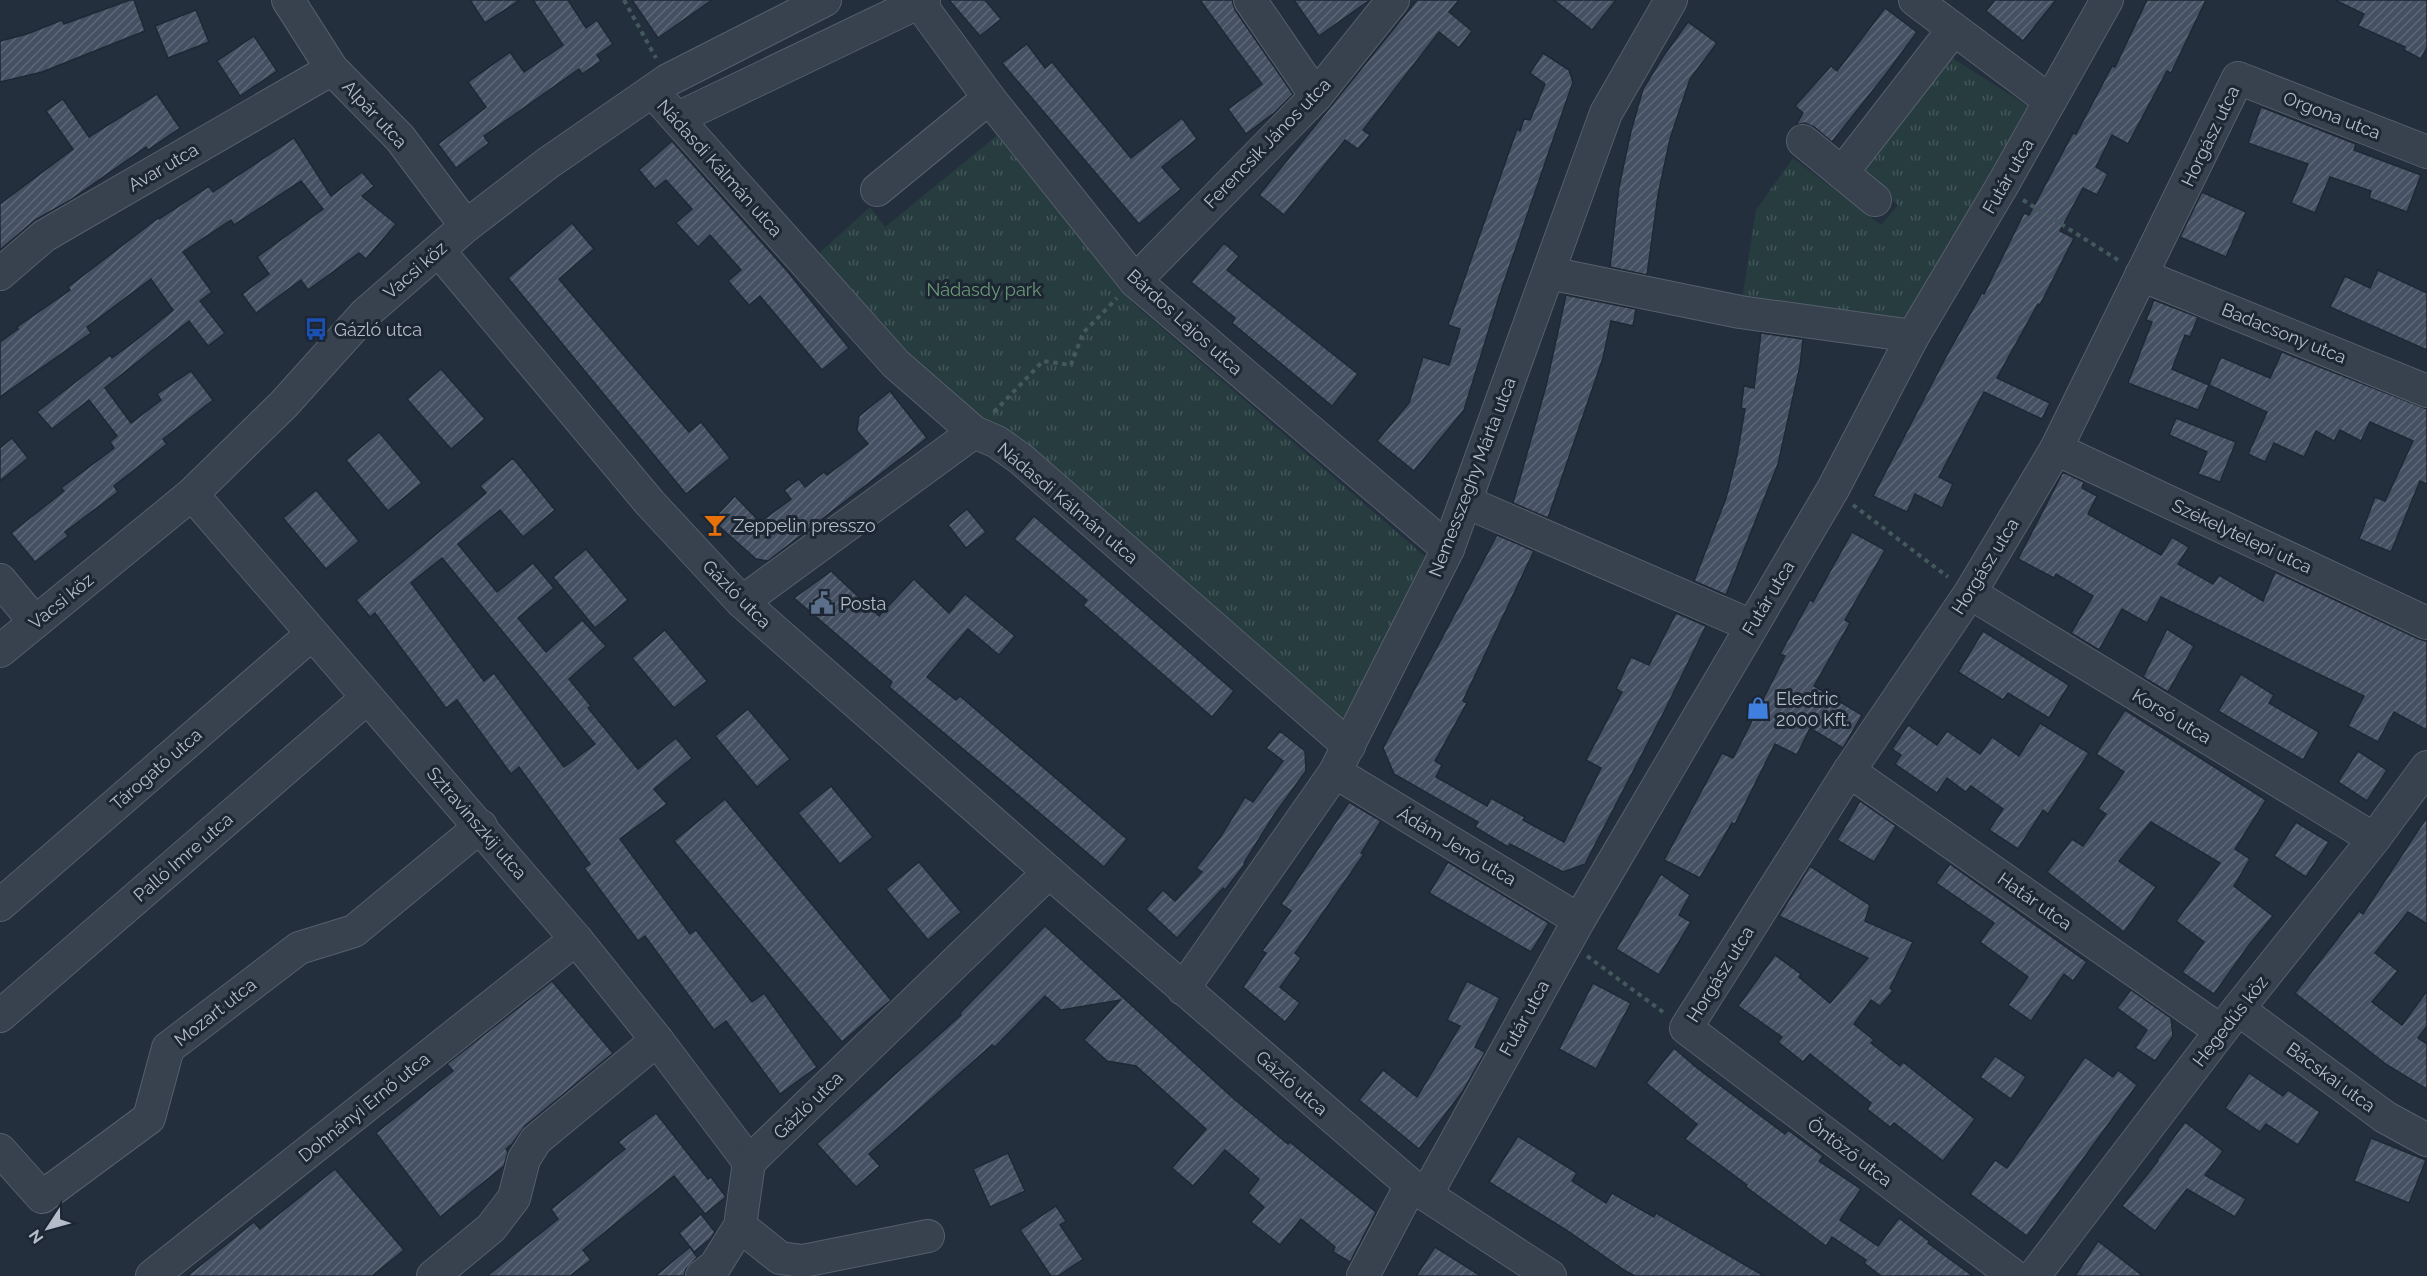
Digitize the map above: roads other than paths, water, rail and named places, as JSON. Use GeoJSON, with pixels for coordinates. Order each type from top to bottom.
{"type":"FeatureCollection","features":[{"type":"Feature","properties":{"kind":"street","name":"Alpár utca"},"geometry":{"type":"LineString","coordinates":[[288,0],[332,69],[400,138],[466,226]]}},
{"type":"Feature","properties":{"kind":"street"},"geometry":{"type":"LineString","coordinates":[[1250,0],[1316,96]]}},
{"type":"Feature","properties":{"kind":"street","name":"Ferencsik János utca"},"geometry":{"type":"LineString","coordinates":[[1135,281],[1316,96],[1393,0]]}},
{"type":"Feature","properties":{"kind":"street","name":"Nemesszeghy Márta utca"},"geometry":{"type":"LineString","coordinates":[[1183,989],[1342,759],[1448,549],[1606,113],[1671,0]]}},
{"type":"Feature","properties":{"kind":"street"},"geometry":{"type":"LineString","coordinates":[[1915,0],[2050,101]]}},
{"type":"Feature","properties":{"kind":"street","name":"Futár utca"},"geometry":{"type":"LineString","coordinates":[[1363,1276],[1418,1190],[1573,931],[1833,489],[1913,336],[2002,186],[2107,0]]}},
{"type":"Feature","properties":{"kind":"street"},"geometry":{"type":"LineString","coordinates":[[678,118],[920,1]]}},
{"type":"Feature","properties":{"kind":"street","name":"Bárdos Lajos utca"},"geometry":{"type":"LineString","coordinates":[[920,1],[989,98],[1135,281],[1448,549]]}},
{"type":"Feature","properties":{"kind":"street","name":"Vacsi köz"},"geometry":{"type":"LineString","coordinates":[[0,651],[192,494],[284,404],[366,313],[466,226],[583,137],[660,86],[810,3]]}},
{"type":"Feature","properties":{"kind":"street"},"geometry":{"type":"LineString","coordinates":[[1842,173],[1953,30]]}},
{"type":"Feature","properties":{"kind":"street","name":"Avar utca"},"geometry":{"type":"LineString","coordinates":[[0,274],[44,236],[332,69]]}},
{"type":"Feature","properties":{"kind":"street","name":"Orgona utca"},"geometry":{"type":"LineString","coordinates":[[2238,78],[2427,152]]}},
{"type":"Feature","properties":{"kind":"street","name":"Horgász utca"},"geometry":{"type":"LineString","coordinates":[[1686,1029],[1849,771],[1970,593],[2056,449],[2238,78]]}},
{"type":"Feature","properties":{"kind":"street","name":"Nádasdi Kálmán utca"},"geometry":{"type":"LineString","coordinates":[[660,86],[678,118],[896,364],[974,432],[997,442],[1021,459],[1342,759]]}},
{"type":"Feature","properties":{"kind":"street"},"geometry":{"type":"LineString","coordinates":[[877,190],[989,98]]}},
{"type":"Feature","properties":{"kind":"street"},"geometry":{"type":"LineString","coordinates":[[1803,141],[1875,200]]}},
{"type":"Feature","properties":{"kind":"street","name":"Gázló utca"},"geometry":{"type":"LineString","coordinates":[[439,250],[650,503],[741,602],[1183,989],[1418,1190],[1550,1276]]}},
{"type":"Feature","properties":{"kind":"street"},"geometry":{"type":"LineString","coordinates":[[1549,273],[1740,312],[1913,336]]}},
{"type":"Feature","properties":{"kind":"street","name":"Badacsony utca"},"geometry":{"type":"LineString","coordinates":[[2141,275],[2427,391]]}},
{"type":"Feature","properties":{"kind":"street"},"geometry":{"type":"LineString","coordinates":[[741,602],[974,432]]}},
{"type":"Feature","properties":{"kind":"street","name":"Székelytelepi utca"},"geometry":{"type":"LineString","coordinates":[[2056,449],[2427,623]]}},
{"type":"Feature","properties":{"kind":"street","name":"Sztravinszkij utca"},"geometry":{"type":"LineString","coordinates":[[192,494],[367,698],[481,826],[576,939],[657,1040],[749,1162]]}},
{"type":"Feature","properties":{"kind":"street"},"geometry":{"type":"LineString","coordinates":[[1466,502],[1752,626]]}},
{"type":"Feature","properties":{"kind":"street"},"geometry":{"type":"LineString","coordinates":[[0,580],[35,622]]}},
{"type":"Feature","properties":{"kind":"street","name":"Korsó utca"},"geometry":{"type":"LineString","coordinates":[[1970,593],[2374,839]]}},
{"type":"Feature","properties":{"kind":"street","name":"Tárogató utca"},"geometry":{"type":"LineString","coordinates":[[0,905],[312,634]]}},
{"type":"Feature","properties":{"kind":"street","name":"Palló Imre utca"},"geometry":{"type":"LineString","coordinates":[[0,1016],[367,698]]}},
{"type":"Feature","properties":{"kind":"street","name":"Ádám Jenő utca"},"geometry":{"type":"LineString","coordinates":[[1342,759],[1573,931]]}},
{"type":"Feature","properties":{"kind":"street","name":"Hegedűs köz"},"geometry":{"type":"LineString","coordinates":[[2034,1276],[2230,1020],[2374,839],[2427,766]]}},
{"type":"Feature","properties":{"kind":"street","name":"Határ utca"},"geometry":{"type":"LineString","coordinates":[[1849,771],[2230,1020]]}},
{"type":"Feature","properties":{"kind":"street","name":"Mozart utca"},"geometry":{"type":"LineString","coordinates":[[0,1150],[42,1197],[149,1118],[168,1048],[299,948],[354,930],[481,826]]}},
{"type":"Feature","properties":{"kind":"street","name":"Gázló utca"},"geometry":{"type":"LineString","coordinates":[[749,1162],[1049,872]]}},
{"type":"Feature","properties":{"kind":"street","name":"Dohnányi Ernő utca"},"geometry":{"type":"LineString","coordinates":[[152,1276],[576,939]]}},
{"type":"Feature","properties":{"kind":"street","name":"Bácskai utca"},"geometry":{"type":"LineString","coordinates":[[2230,1020],[2385,1117],[2427,1140]]}},
{"type":"Feature","properties":{"kind":"street","name":"Öntöző utca"},"geometry":{"type":"LineString","coordinates":[[1686,1029],[2014,1276]]}},
{"type":"Feature","properties":{"kind":"street"},"geometry":{"type":"LineString","coordinates":[[433,1276],[491,1228],[514,1198],[524,1159],[536,1140],[657,1040]]}},
{"type":"Feature","properties":{"kind":"street"},"geometry":{"type":"LineString","coordinates":[[702,1276],[715,1266],[740,1226],[749,1162]]}},
{"type":"Feature","properties":{"kind":"street"},"geometry":{"type":"LineString","coordinates":[[740,1226],[780,1258],[803,1261],[928,1236]]}},
{"type":"Feature","properties":{"kind":"place","name":"Gázló utca"},"geometry":{"type":"Point","coordinates":[316,329]}},
{"type":"Feature","properties":{"kind":"place","name":"Zeppelin presszo"},"geometry":{"type":"Point","coordinates":[715,525]}},
{"type":"Feature","properties":{"kind":"place","name":"Posta"},"geometry":{"type":"Point","coordinates":[822,603]}},
{"type":"Feature","properties":{"kind":"place","name":"Electric 2000 Kft."},"geometry":{"type":"Point","coordinates":[1758,708]}},
{"type":"Feature","properties":{"kind":"park label","name":"Nádasdy park"},"geometry":{"type":"Point","coordinates":[984,289]}}]}
